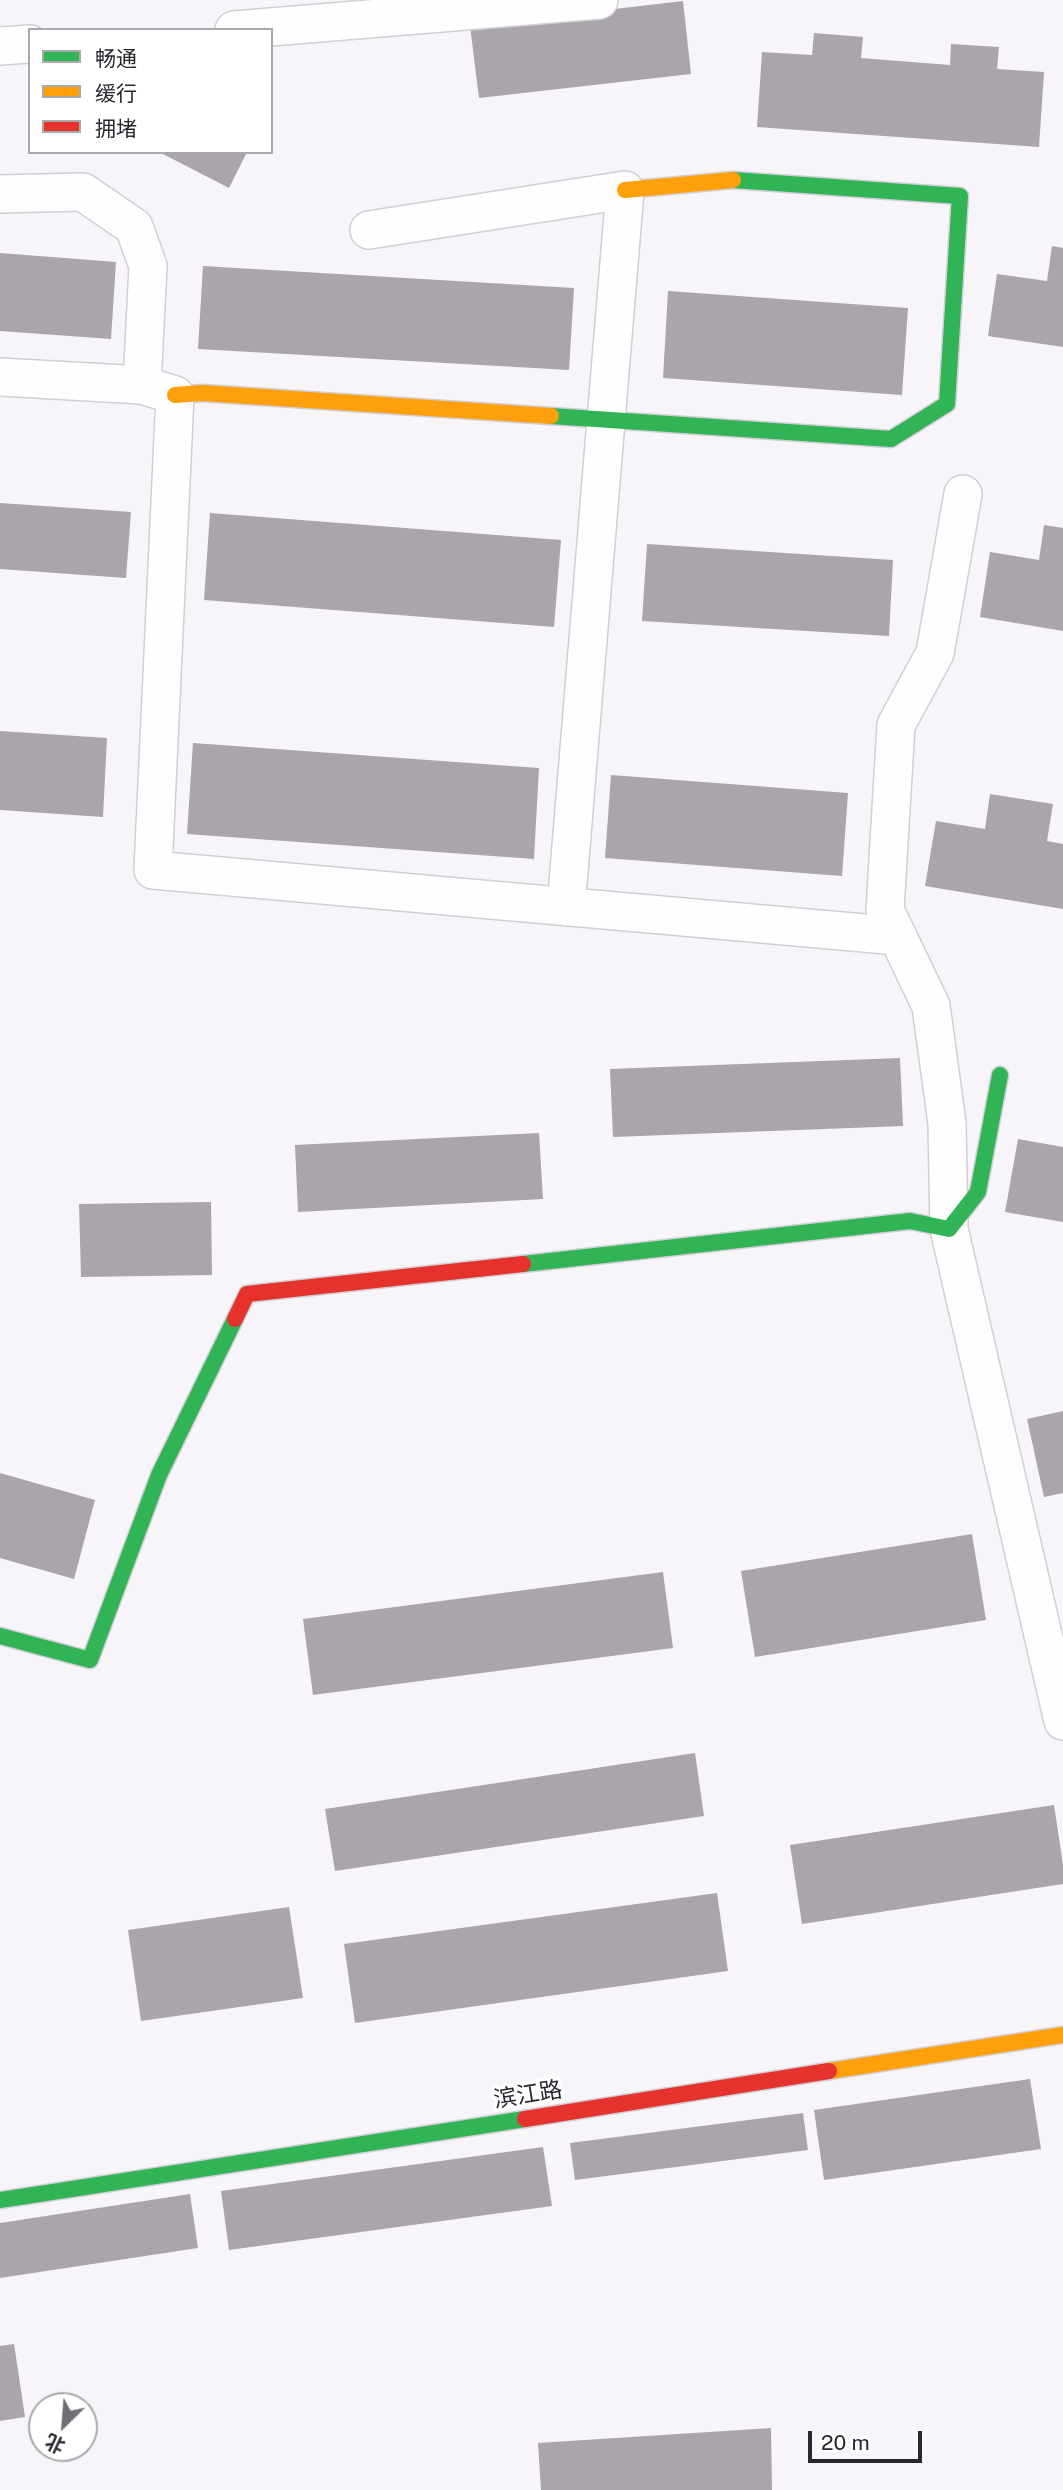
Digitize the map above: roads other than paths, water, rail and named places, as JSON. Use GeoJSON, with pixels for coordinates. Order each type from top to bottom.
{"type":"FeatureCollection","features":[{"type":"Feature","properties":{"kind":"street"},"geometry":{"type":"LineString","coordinates":[[258,28],[599,0]]}},
{"type":"Feature","properties":{"kind":"street"},"geometry":{"type":"LineString","coordinates":[[0,46],[28,44]]}},
{"type":"Feature","properties":{"kind":"street"},"geometry":{"type":"LineString","coordinates":[[0,377],[891,439],[947,404],[960,196],[732,180],[625,190],[369,230]]}},
{"type":"Feature","properties":{"kind":"street"},"geometry":{"type":"LineString","coordinates":[[566,906],[625,190]]}},
{"type":"Feature","properties":{"kind":"street"},"geometry":{"type":"LineString","coordinates":[[0,194],[83,192],[134,227],[148,266],[159,390],[153,870],[898,936]]}},
{"type":"Feature","properties":{"kind":"street"},"geometry":{"type":"LineString","coordinates":[[963,494],[935,653],[896,725],[886,910],[931,1006],[947,1123],[949,1229],[1063,1721]]}},
{"type":"Feature","properties":{"kind":"street"},"geometry":{"type":"LineString","coordinates":[[949,1229],[978,1192],[1000,1074]]}},
{"type":"Feature","properties":{"kind":"street"},"geometry":{"type":"LineString","coordinates":[[0,1636],[90,1660],[159,1475],[247,1294],[910,1220],[949,1229]]}},
{"type":"Feature","properties":{"kind":"street","name":"滨江路"},"geometry":{"type":"LineString","coordinates":[[0,2200],[1063,2035]]}}]}
